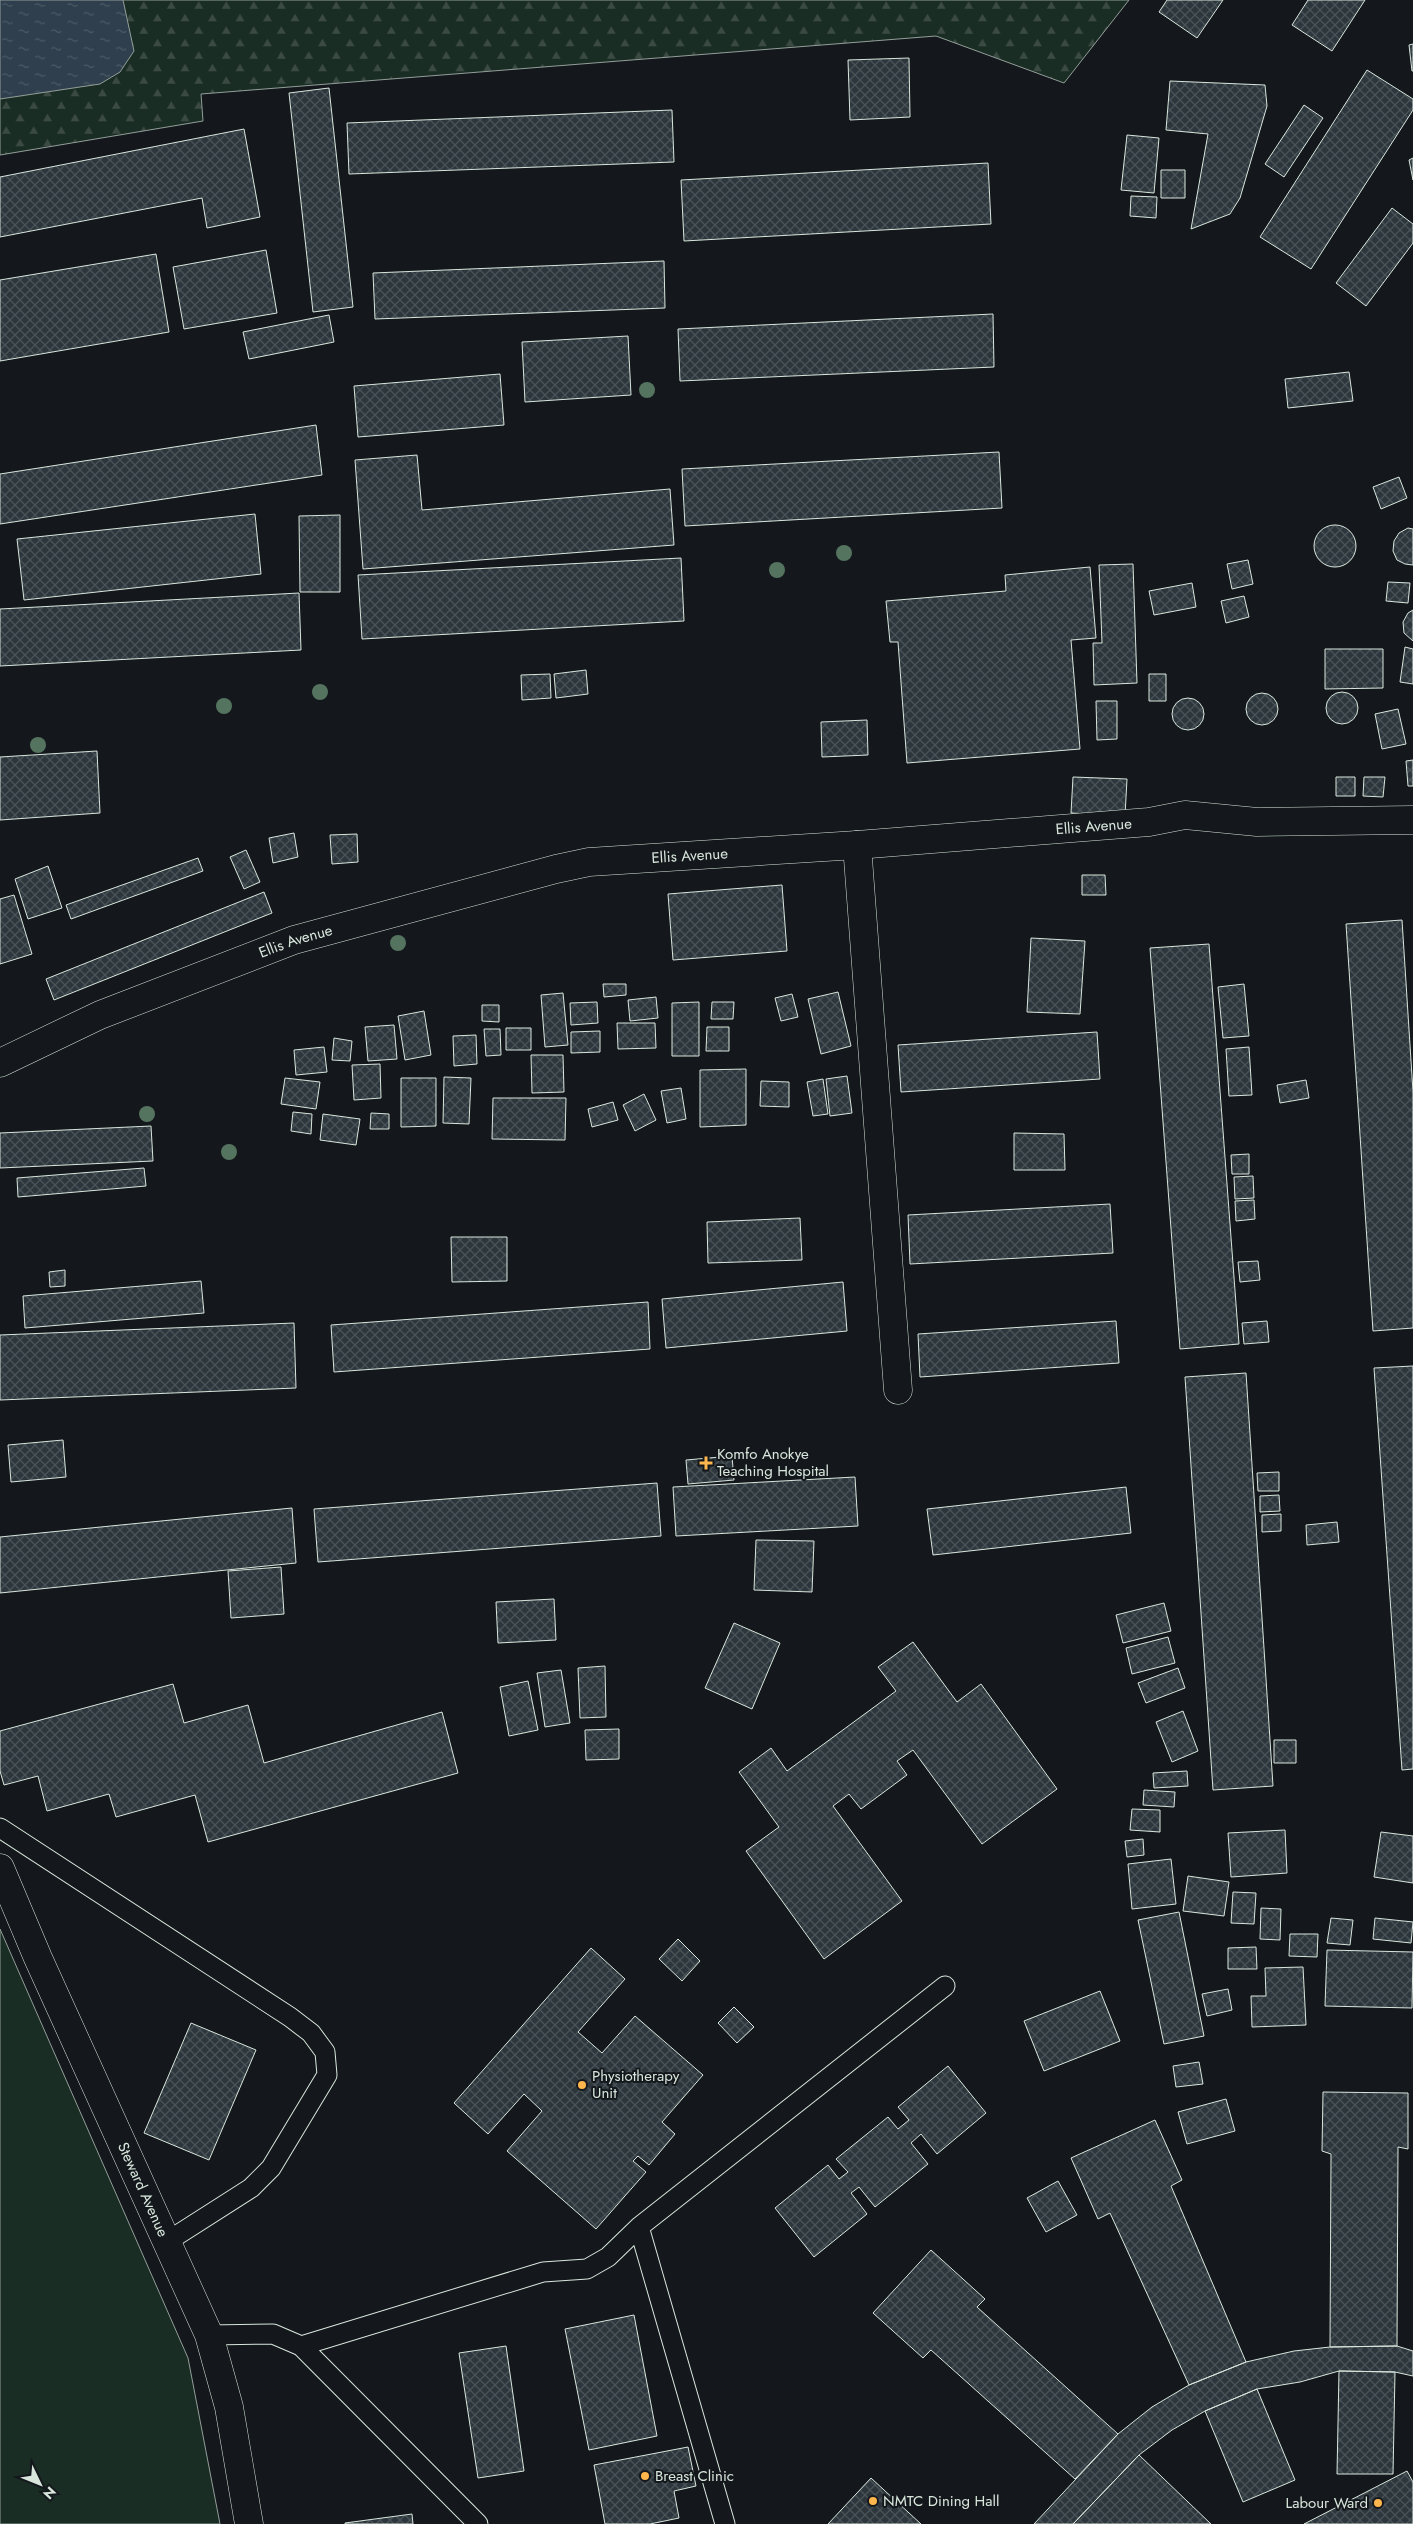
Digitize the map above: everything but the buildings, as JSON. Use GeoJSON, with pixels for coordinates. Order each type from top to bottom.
{"type":"FeatureCollection","features":[{"type":"Feature","properties":{"kind":"street","name":"Ellis Avenue"},"geometry":{"type":"LineString","coordinates":[[0,1063],[100,1015],[294,940],[556,869],[589,862],[857,845],[1148,822],[1185,816],[1258,822],[1413,820]]}},
{"type":"Feature","properties":{"kind":"street"},"geometry":{"type":"LineString","coordinates":[[857,845],[898,1390]]}},
{"type":"Feature","properties":{"kind":"street","name":"Steward Avenue"},"geometry":{"type":"LineString","coordinates":[[0,1868],[42,1967],[209,2334],[229,2407],[249,2524]]}},
{"type":"Feature","properties":{"kind":"lane"},"geometry":{"type":"LineString","coordinates":[[0,1828],[290,2017],[312,2033],[325,2052],[327,2075],[271,2168],[251,2188],[168,2241]]}},
{"type":"Feature","properties":{"kind":"lane"},"geometry":{"type":"LineString","coordinates":[[301,2346],[543,2272],[587,2269],[608,2257],[639,2227],[945,1986]]}},
{"type":"Feature","properties":{"kind":"lane"},"geometry":{"type":"LineString","coordinates":[[639,2227],[725,2524]]}},
{"type":"Feature","properties":{"kind":"lane"},"geometry":{"type":"LineString","coordinates":[[209,2334],[274,2334],[301,2346],[478,2524]]}},
{"type":"Feature","properties":{"kind":"green space"},"geometry":{"type":"Polygon","coordinates":[[[0,0],[1129,0],[1064,83],[936,36],[201,94],[203,121],[0,155],[0,0]]]}},
{"type":"Feature","properties":{"kind":"green space"},"geometry":{"type":"Polygon","coordinates":[[[0,1929],[188,2358],[220,2524],[0,2524],[0,1929]]]}},
{"type":"Feature","properties":{"kind":"water"},"geometry":{"type":"Polygon","coordinates":[[[0,0],[123,0],[134,51],[120,72],[100,84],[0,99],[0,0]]]}},
{"type":"Feature","properties":{"kind":"place","name":"Komfo Anokye Teaching Hospital"},"geometry":{"type":"Point","coordinates":[706,1463]}},
{"type":"Feature","properties":{"kind":"place","name":"Physiotherapy Unit"},"geometry":{"type":"Point","coordinates":[582,2085]}},
{"type":"Feature","properties":{"kind":"place","name":"Breast Clinic"},"geometry":{"type":"Point","coordinates":[645,2476]}},
{"type":"Feature","properties":{"kind":"place","name":"NMTC Dining Hall"},"geometry":{"type":"Point","coordinates":[873,2501]}},
{"type":"Feature","properties":{"kind":"place","name":"Labour Ward"},"geometry":{"type":"Point","coordinates":[1378,2503]}}]}
